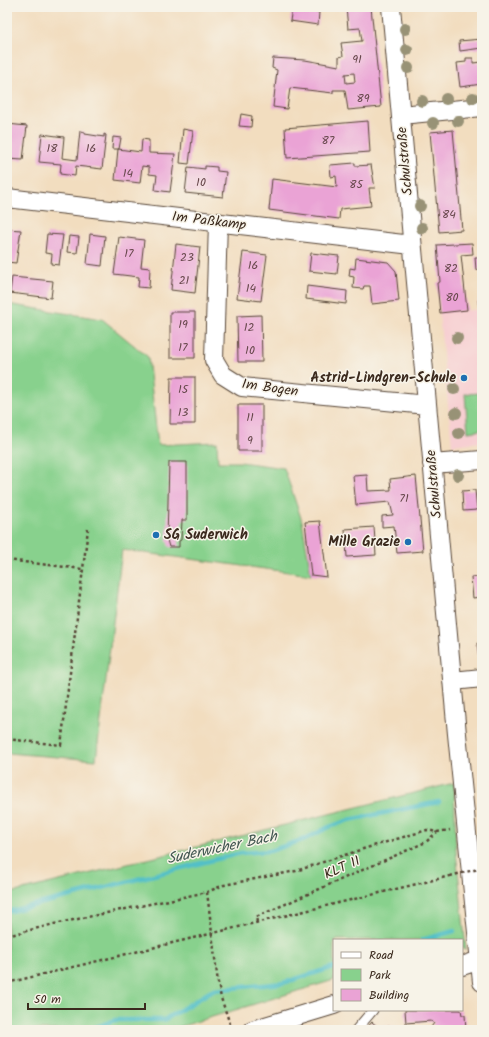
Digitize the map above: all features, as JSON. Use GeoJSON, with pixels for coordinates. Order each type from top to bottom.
{"type":"FeatureCollection","features":[{"type":"Feature","properties":{"kind":"street","name":"Schulstraße"},"geometry":{"type":"LineString","coordinates":[[391,7],[452,681],[482,982]]}},
{"type":"Feature","properties":{"kind":"street"},"geometry":{"type":"LineString","coordinates":[[401,116],[482,107]]}},
{"type":"Feature","properties":{"kind":"street","name":"Im Paßkamp"},"geometry":{"type":"LineString","coordinates":[[7,198],[412,245]]}},
{"type":"Feature","properties":{"kind":"street","name":"Im Bogen"},"geometry":{"type":"LineString","coordinates":[[218,222],[214,360],[223,375],[242,387],[427,405]]}},
{"type":"Feature","properties":{"kind":"street"},"geometry":{"type":"LineString","coordinates":[[432,464],[482,460]]}},
{"type":"Feature","properties":{"kind":"street"},"geometry":{"type":"LineString","coordinates":[[452,681],[482,678]]}},
{"type":"Feature","properties":{"kind":"street"},"geometry":{"type":"LineString","coordinates":[[463,966],[480,960]]}},
{"type":"Feature","properties":{"kind":"street"},"geometry":{"type":"LineString","coordinates":[[252,1030],[333,1005]]}},
{"type":"Feature","properties":{"kind":"lane"},"geometry":{"type":"LineString","coordinates":[[356,1030],[372,1011]]}},
{"type":"Feature","properties":{"kind":"path"},"geometry":{"type":"LineString","coordinates":[[7,739],[61,745],[88,529]]}},
{"type":"Feature","properties":{"kind":"path"},"geometry":{"type":"LineString","coordinates":[[7,560],[82,569]]}},
{"type":"Feature","properties":{"kind":"path"},"geometry":{"type":"LineString","coordinates":[[7,936],[54,924],[207,892],[224,885],[296,871],[362,848],[427,830],[437,832],[467,828]]}},
{"type":"Feature","properties":{"kind":"path","name":"KLT II"},"geometry":{"type":"LineString","coordinates":[[257,922],[256,917],[426,842],[437,832]]}},
{"type":"Feature","properties":{"kind":"path"},"geometry":{"type":"LineString","coordinates":[[7,983],[482,868]]}},
{"type":"Feature","properties":{"kind":"path"},"geometry":{"type":"LineString","coordinates":[[207,892],[218,983],[221,998],[232,1030]]}},
{"type":"Feature","properties":{"kind":"shaded area","name":"Astrid-Lindgren-Schule"},"geometry":{"type":"Polygon","coordinates":[[[482,309],[482,442],[452,445],[439,313],[482,309]]]}},
{"type":"Feature","properties":{"kind":"green space","name":"SG Suderwich"},"geometry":{"type":"Polygon","coordinates":[[[7,304],[102,319],[148,357],[158,445],[217,442],[218,462],[240,462],[284,468],[302,521],[311,575],[122,550],[96,760],[7,753],[7,304]]]}},
{"type":"Feature","properties":{"kind":"green space"},"geometry":{"type":"Polygon","coordinates":[[[482,393],[482,430],[468,432],[465,394],[482,393]]]}},
{"type":"Feature","properties":{"kind":"green space"},"geometry":{"type":"Polygon","coordinates":[[[454,783],[456,851],[466,949],[463,949],[463,939],[333,939],[333,980],[169,1030],[7,1030],[7,894],[454,783]]]}},
{"type":"Feature","properties":{"kind":"building"},"geometry":{"type":"Polygon","coordinates":[[[346,7],[371,7],[381,107],[348,110],[345,90],[333,90],[333,93],[290,88],[287,109],[273,107],[277,70],[272,68],[273,58],[305,60],[339,66],[339,57],[343,56],[341,43],[362,41],[360,28],[348,29],[346,7]],[[354,73],[345,74],[346,83],[355,82],[354,73]]]}},
{"type":"Feature","properties":{"kind":"building"},"geometry":{"type":"Polygon","coordinates":[[[292,8],[319,12],[318,25],[290,21],[292,8]]]}},
{"type":"Feature","properties":{"kind":"building"},"geometry":{"type":"Polygon","coordinates":[[[482,39],[482,48],[460,51],[459,41],[482,39]]]}},
{"type":"Feature","properties":{"kind":"building"},"geometry":{"type":"Polygon","coordinates":[[[466,58],[473,58],[473,63],[482,62],[482,84],[460,87],[457,63],[466,62],[466,58]]]}},
{"type":"Feature","properties":{"kind":"building"},"geometry":{"type":"Polygon","coordinates":[[[241,114],[252,116],[251,127],[239,126],[241,114]]]}},
{"type":"Feature","properties":{"kind":"building"},"geometry":{"type":"Polygon","coordinates":[[[368,121],[370,152],[287,158],[285,128],[368,121]]]}},
{"type":"Feature","properties":{"kind":"building"},"geometry":{"type":"Polygon","coordinates":[[[7,124],[27,126],[23,160],[7,159],[7,124]]]}},
{"type":"Feature","properties":{"kind":"building"},"geometry":{"type":"Polygon","coordinates":[[[183,129],[193,131],[189,164],[180,163],[183,129]]]}},
{"type":"Feature","properties":{"kind":"building"},"geometry":{"type":"Polygon","coordinates":[[[453,130],[462,230],[439,232],[430,132],[453,130]]]}},
{"type":"Feature","properties":{"kind":"building"},"geometry":{"type":"Polygon","coordinates":[[[80,131],[85,132],[85,134],[104,137],[104,134],[106,135],[102,169],[76,166],[75,176],[60,174],[61,164],[39,162],[42,134],[64,137],[62,158],[77,160],[80,131]]]}},
{"type":"Feature","properties":{"kind":"building"},"geometry":{"type":"Polygon","coordinates":[[[113,137],[121,138],[119,149],[112,149],[113,137]]]}},
{"type":"Feature","properties":{"kind":"building"},"geometry":{"type":"Polygon","coordinates":[[[142,139],[149,140],[149,153],[175,154],[170,192],[155,190],[157,175],[149,174],[149,167],[142,166],[140,183],[115,180],[118,149],[141,152],[142,139]]]}},
{"type":"Feature","properties":{"kind":"building"},"geometry":{"type":"Polygon","coordinates":[[[355,163],[355,166],[371,165],[375,188],[369,188],[371,206],[340,209],[339,219],[269,210],[272,179],[337,187],[336,176],[331,177],[330,165],[355,163]]]}},
{"type":"Feature","properties":{"kind":"building"},"geometry":{"type":"Polygon","coordinates":[[[205,166],[217,167],[217,171],[226,172],[223,197],[185,193],[188,167],[205,169],[205,166]]]}},
{"type":"Feature","properties":{"kind":"building"},"geometry":{"type":"Polygon","coordinates":[[[7,229],[21,230],[16,263],[7,262],[7,229]]]}},
{"type":"Feature","properties":{"kind":"building"},"geometry":{"type":"Polygon","coordinates":[[[47,234],[63,235],[59,265],[51,264],[52,254],[45,253],[47,234]]]}},
{"type":"Feature","properties":{"kind":"building"},"geometry":{"type":"Polygon","coordinates":[[[90,234],[105,236],[102,266],[87,264],[90,234]]]}},
{"type":"Feature","properties":{"kind":"building"},"geometry":{"type":"Polygon","coordinates":[[[69,236],[79,237],[77,253],[67,252],[69,236]]]}},
{"type":"Feature","properties":{"kind":"building"},"geometry":{"type":"Polygon","coordinates":[[[119,237],[144,240],[141,267],[150,268],[149,288],[138,287],[139,277],[114,274],[119,237]]]}},
{"type":"Feature","properties":{"kind":"building"},"geometry":{"type":"Polygon","coordinates":[[[472,243],[473,254],[461,255],[467,310],[440,313],[437,283],[440,282],[437,245],[472,243]]]}},
{"type":"Feature","properties":{"kind":"building"},"geometry":{"type":"Polygon","coordinates":[[[176,244],[200,247],[195,293],[171,290],[176,244]]]}},
{"type":"Feature","properties":{"kind":"building"},"geometry":{"type":"Polygon","coordinates":[[[243,252],[267,255],[261,301],[237,298],[243,252]]]}},
{"type":"Feature","properties":{"kind":"building"},"geometry":{"type":"Polygon","coordinates":[[[311,253],[339,256],[337,274],[309,271],[311,253]]]}},
{"type":"Feature","properties":{"kind":"building"},"geometry":{"type":"Polygon","coordinates":[[[475,257],[482,257],[482,269],[476,270],[475,257]]]}},
{"type":"Feature","properties":{"kind":"building"},"geometry":{"type":"Polygon","coordinates":[[[356,258],[388,262],[396,271],[399,301],[372,304],[370,286],[364,286],[363,289],[353,288],[354,277],[349,276],[350,268],[355,269],[356,258]]]}},
{"type":"Feature","properties":{"kind":"building"},"geometry":{"type":"Polygon","coordinates":[[[12,277],[53,281],[51,298],[10,293],[12,277]]]}},
{"type":"Feature","properties":{"kind":"building"},"geometry":{"type":"Polygon","coordinates":[[[307,286],[347,291],[346,304],[306,299],[307,286]]]}},
{"type":"Feature","properties":{"kind":"building"},"geometry":{"type":"Polygon","coordinates":[[[478,300],[482,300],[482,326],[480,326],[478,300]]]}},
{"type":"Feature","properties":{"kind":"building"},"geometry":{"type":"Polygon","coordinates":[[[170,312],[195,312],[195,358],[170,358],[170,312]]]}},
{"type":"Feature","properties":{"kind":"building"},"geometry":{"type":"Polygon","coordinates":[[[261,315],[262,362],[238,362],[237,316],[261,315]]]}},
{"type":"Feature","properties":{"kind":"building"},"geometry":{"type":"Polygon","coordinates":[[[171,377],[195,377],[195,424],[170,424],[171,377]]]}},
{"type":"Feature","properties":{"kind":"building"},"geometry":{"type":"Polygon","coordinates":[[[238,405],[262,405],[262,451],[238,451],[238,405]]]}},
{"type":"Feature","properties":{"kind":"building"},"geometry":{"type":"Polygon","coordinates":[[[169,462],[187,462],[187,520],[182,520],[181,540],[179,541],[179,547],[169,547],[167,540],[169,462]]]}},
{"type":"Feature","properties":{"kind":"building"},"geometry":{"type":"Polygon","coordinates":[[[367,475],[368,491],[391,490],[390,479],[416,476],[423,551],[397,553],[394,526],[382,527],[382,516],[393,515],[390,502],[356,505],[353,476],[367,475]]]}},
{"type":"Feature","properties":{"kind":"building"},"geometry":{"type":"Polygon","coordinates":[[[475,490],[477,510],[463,511],[462,491],[475,490]]]}},
{"type":"Feature","properties":{"kind":"building"},"geometry":{"type":"Polygon","coordinates":[[[320,521],[327,577],[311,575],[305,522],[320,521]]]}},
{"type":"Feature","properties":{"kind":"building"},"geometry":{"type":"Polygon","coordinates":[[[374,527],[376,555],[347,557],[345,529],[374,527]]]}},
{"type":"Feature","properties":{"kind":"building"},"geometry":{"type":"Polygon","coordinates":[[[482,576],[481,604],[480,597],[473,598],[471,577],[482,576]]]}},
{"type":"Feature","properties":{"kind":"building"},"geometry":{"type":"Polygon","coordinates":[[[477,643],[482,643],[482,661],[479,661],[477,643]]]}},
{"type":"Feature","properties":{"kind":"building"},"geometry":{"type":"Polygon","coordinates":[[[405,1011],[461,1011],[462,1015],[465,1015],[466,1030],[441,1030],[438,1027],[435,1030],[429,1030],[434,1023],[431,1021],[406,1023],[405,1011]]]}},
{"type":"Feature","properties":{"kind":"building"},"geometry":{"type":"Polygon","coordinates":[[[372,1022],[378,1027],[393,1026],[394,1030],[365,1030],[372,1022]]]}},
{"type":"Feature","properties":{"kind":"waterway","name":"Suderwicher Bach"},"geometry":{"type":"LineString","coordinates":[[7,912],[241,853],[270,851],[305,839],[329,827],[349,820],[439,802]]}},
{"type":"Feature","properties":{"kind":"waterway","name":"Suderwicher Bach"},"geometry":{"type":"LineString","coordinates":[[426,939],[454,931]]}},
{"type":"Feature","properties":{"kind":"waterway","name":"Suderwicher Bach"},"geometry":{"type":"LineString","coordinates":[[88,1030],[115,1020],[164,1020],[213,990],[283,983],[333,967]]}},
{"type":"Feature","properties":{"kind":"place","name":"Astrid-Lindgren-Schule"},"geometry":{"type":"Point","coordinates":[464,378]}},
{"type":"Feature","properties":{"kind":"place","name":"SG Suderwich"},"geometry":{"type":"Point","coordinates":[156,535]}},
{"type":"Feature","properties":{"kind":"place","name":"Mille Grazie"},"geometry":{"type":"Point","coordinates":[408,542]}}]}
